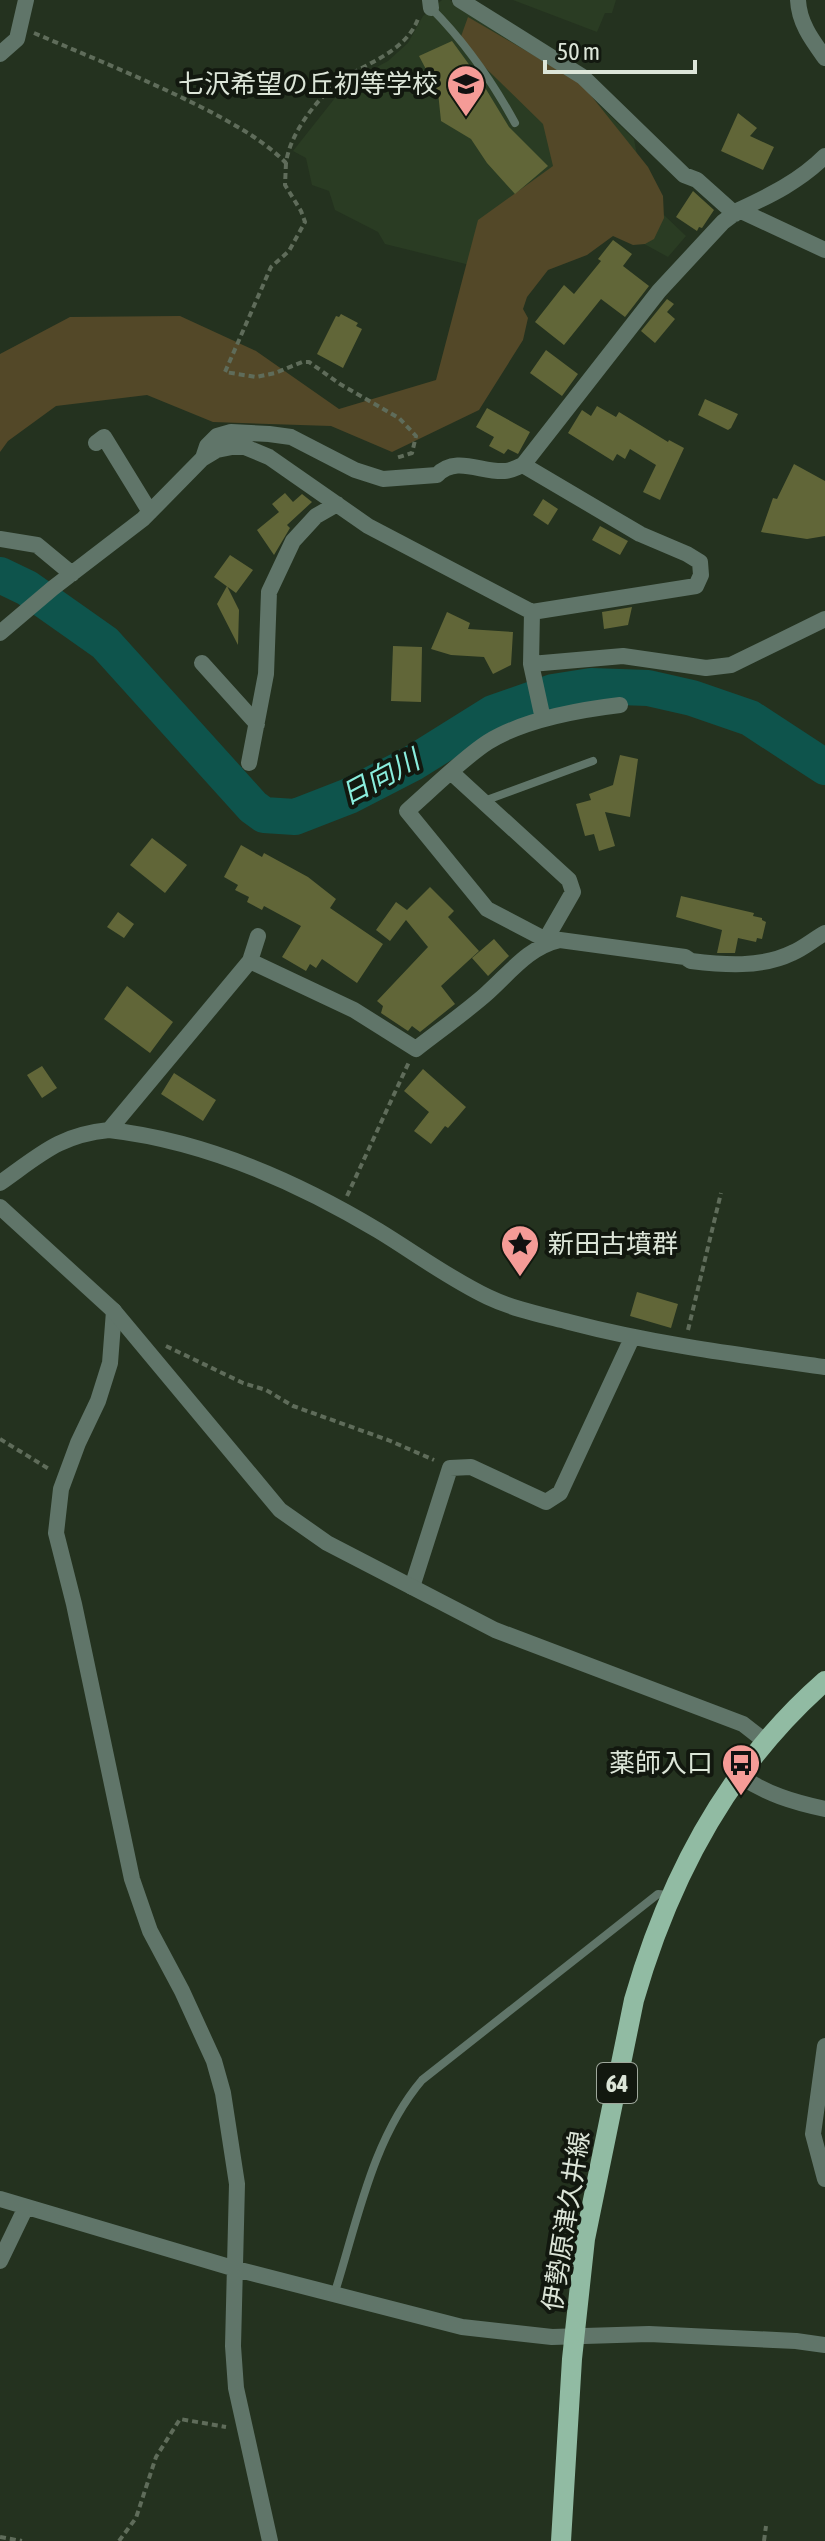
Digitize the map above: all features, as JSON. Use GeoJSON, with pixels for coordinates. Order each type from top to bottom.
{"type":"FeatureCollection","features":[{"type":"Feature","properties":{"kind":"main road","name":"伊勢原津久井線"},"geometry":{"type":"LineString","coordinates":[[561,2541],[585,2239],[631,2014],[645,1963],[670,1895],[702,1832],[739,1775],[825,1681]]}},
{"type":"Feature","properties":{"kind":"street"},"geometry":{"type":"LineString","coordinates":[[0,54],[17,39],[26,0]]}},
{"type":"Feature","properties":{"kind":"street"},"geometry":{"type":"LineString","coordinates":[[460,0],[583,77],[684,175],[697,180],[737,212],[825,250]]}},
{"type":"Feature","properties":{"kind":"street"},"geometry":{"type":"LineString","coordinates":[[798,0],[798,11],[807,33],[825,58]]}},
{"type":"Feature","properties":{"kind":"street"},"geometry":{"type":"LineString","coordinates":[[202,459],[207,446],[217,436],[231,432],[291,437],[355,470],[383,479],[437,475],[442,470],[466,464],[487,471],[507,472],[523,465],[659,291],[723,222],[787,186],[825,156]]}},
{"type":"Feature","properties":{"kind":"street"},"geometry":{"type":"LineString","coordinates":[[96,443],[104,437],[150,512]]}},
{"type":"Feature","properties":{"kind":"street"},"geometry":{"type":"LineString","coordinates":[[0,633],[150,512],[202,459],[217,450],[232,447],[256,450],[368,526],[532,612],[696,586],[701,575],[700,562],[640,534],[523,465]]}},
{"type":"Feature","properties":{"kind":"street"},"geometry":{"type":"LineString","coordinates":[[249,763],[266,674],[269,592],[293,541],[316,516],[337,504]]}},
{"type":"Feature","properties":{"kind":"street"},"geometry":{"type":"LineString","coordinates":[[0,539],[37,545],[72,574]]}},
{"type":"Feature","properties":{"kind":"street"},"geometry":{"type":"LineString","coordinates":[[532,612],[532,668],[542,716]]}},
{"type":"Feature","properties":{"kind":"street"},"geometry":{"type":"LineString","coordinates":[[532,668],[623,656],[706,668],[731,665],[825,619]]}},
{"type":"Feature","properties":{"kind":"street"},"geometry":{"type":"LineString","coordinates":[[202,663],[257,724]]}},
{"type":"Feature","properties":{"kind":"street"},"geometry":{"type":"LineString","coordinates":[[620,705],[542,716],[488,742],[407,811],[487,909],[548,940],[685,957],[691,961],[736,964],[769,961],[793,953],[825,933]]}},
{"type":"Feature","properties":{"kind":"street"},"geometry":{"type":"LineString","coordinates":[[250,961],[354,1010],[416,1049],[483,997],[548,940],[573,892],[569,880],[452,773]]}},
{"type":"Feature","properties":{"kind":"street"},"geometry":{"type":"LineString","coordinates":[[109,1130],[250,961],[258,936]]}},
{"type":"Feature","properties":{"kind":"street"},"geometry":{"type":"LineString","coordinates":[[0,1183],[63,1139],[83,1132],[109,1130],[139,1133],[234,1159],[290,1183],[341,1209],[489,1297],[520,1309],[684,1348],[825,1367]]}},
{"type":"Feature","properties":{"kind":"street"},"geometry":{"type":"LineString","coordinates":[[0,1207],[114,1311],[280,1510],[327,1543],[495,1630],[743,1724],[766,1742]]}},
{"type":"Feature","properties":{"kind":"street"},"geometry":{"type":"LineString","coordinates":[[114,1311],[110,1363],[98,1401],[65,1478],[56,1533],[132,1879],[150,1931],[214,2061],[223,2093],[237,2184],[233,2346],[236,2388],[270,2541]]}},
{"type":"Feature","properties":{"kind":"street"},"geometry":{"type":"LineString","coordinates":[[412,1587],[450,1468],[471,1467],[546,1502],[560,1493],[632,1338]]}},
{"type":"Feature","properties":{"kind":"street"},"geometry":{"type":"LineString","coordinates":[[739,1775],[787,1800],[825,1809]]}},
{"type":"Feature","properties":{"kind":"street"},"geometry":{"type":"LineString","coordinates":[[825,2046],[813,2134],[825,2179]]}},
{"type":"Feature","properties":{"kind":"street"},"geometry":{"type":"LineString","coordinates":[[0,2199],[236,2269],[462,2327],[552,2337],[649,2334],[825,2345]]}},
{"type":"Feature","properties":{"kind":"street"},"geometry":{"type":"LineString","coordinates":[[0,2261],[26,2207]]}},
{"type":"Feature","properties":{"kind":"lane"},"geometry":{"type":"LineString","coordinates":[[427,6],[456,34],[497,90],[515,123]]}},
{"type":"Feature","properties":{"kind":"lane"},"geometry":{"type":"LineString","coordinates":[[483,801],[593,761]]}},
{"type":"Feature","properties":{"kind":"lane"},"geometry":{"type":"LineString","coordinates":[[334,2296],[371,2175],[390,2128],[407,2097],[422,2080],[658,1894],[670,1895]]}},
{"type":"Feature","properties":{"kind":"path"},"geometry":{"type":"LineString","coordinates":[[390,459],[412,453],[416,436],[399,418],[309,362],[256,377],[225,372],[266,275],[289,251],[305,222],[285,185],[286,163],[294,133],[343,79],[390,54],[415,27],[427,6]]}},
{"type":"Feature","properties":{"kind":"path"},"geometry":{"type":"LineString","coordinates":[[20,27],[175,94],[244,130],[270,147],[286,163]]}},
{"type":"Feature","properties":{"kind":"path"},"geometry":{"type":"LineString","coordinates":[[341,1209],[416,1049]]}},
{"type":"Feature","properties":{"kind":"path"},"geometry":{"type":"LineString","coordinates":[[684,1348],[721,1193]]}},
{"type":"Feature","properties":{"kind":"path"},"geometry":{"type":"LineString","coordinates":[[129,1329],[243,1383],[266,1390],[293,1406],[388,1440],[450,1468]]}},
{"type":"Feature","properties":{"kind":"path"},"geometry":{"type":"LineString","coordinates":[[0,1439],[65,1478]]}},
{"type":"Feature","properties":{"kind":"path"},"geometry":{"type":"LineString","coordinates":[[119,2541],[136,2518],[156,2457],[180,2419],[244,2430]]}},
{"type":"Feature","properties":{"kind":"path"},"geometry":{"type":"LineString","coordinates":[[764,2541],[766,2526]]}},
{"type":"Feature","properties":{"kind":"path"},"geometry":{"type":"LineString","coordinates":[[0,2537],[22,2541]]}},
{"type":"Feature","properties":{"kind":"shaded area","name":"七沢希望の丘初等学校"},"geometry":{"type":"Polygon","coordinates":[[[442,0],[450,0],[577,83],[634,139],[645,197],[686,236],[668,257],[615,228],[494,271],[385,244],[378,232],[335,210],[329,191],[312,185],[306,158],[293,151],[335,98],[353,80],[388,61],[408,43],[423,16],[442,0]]]}},
{"type":"Feature","properties":{"kind":"shaded area"},"geometry":{"type":"Polygon","coordinates":[[[513,0],[616,0],[612,13],[605,13],[597,32],[513,0]]]}},
{"type":"Feature","properties":{"kind":"shaded area"},"geometry":{"type":"Polygon","coordinates":[[[468,17],[581,83],[648,167],[663,196],[664,218],[654,239],[645,244],[633,245],[613,236],[587,255],[548,270],[527,297],[523,309],[528,318],[523,340],[479,410],[392,452],[331,426],[213,422],[147,395],[56,406],[8,441],[0,452],[0,354],[70,317],[180,316],[256,351],[339,409],[436,380],[478,220],[553,166],[543,124],[459,42],[468,17]]]}},
{"type":"Feature","properties":{"kind":"building","name":"七沢希望の丘初等学校"},"geometry":{"type":"Polygon","coordinates":[[[452,41],[509,127],[548,166],[515,194],[487,163],[471,139],[441,121],[438,92],[419,56],[452,41]]]}},
{"type":"Feature","properties":{"kind":"building"},"geometry":{"type":"Polygon","coordinates":[[[738,113],[757,128],[750,136],[774,147],[763,170],[721,151],[738,113]]]}},
{"type":"Feature","properties":{"kind":"building"},"geometry":{"type":"Polygon","coordinates":[[[693,191],[714,210],[697,231],[676,217],[693,191]]]}},
{"type":"Feature","properties":{"kind":"building"},"geometry":{"type":"Polygon","coordinates":[[[613,240],[632,254],[623,266],[649,286],[625,317],[601,299],[564,345],[535,322],[564,285],[574,294],[601,261],[598,259],[613,240]]]}},
{"type":"Feature","properties":{"kind":"building"},"geometry":{"type":"Polygon","coordinates":[[[667,299],[674,304],[667,312],[675,319],[655,343],[641,331],[667,299]]]}},
{"type":"Feature","properties":{"kind":"building"},"geometry":{"type":"Polygon","coordinates":[[[341,314],[358,323],[356,326],[362,329],[343,368],[317,354],[336,316],[341,314]]]}},
{"type":"Feature","properties":{"kind":"building"},"geometry":{"type":"Polygon","coordinates":[[[546,350],[578,374],[562,396],[530,373],[546,350]]]}},
{"type":"Feature","properties":{"kind":"building"},"geometry":{"type":"Polygon","coordinates":[[[705,399],[738,414],[731,428],[728,430],[698,415],[705,399]]]}},
{"type":"Feature","properties":{"kind":"building"},"geometry":{"type":"Polygon","coordinates":[[[597,406],[616,417],[619,412],[668,442],[684,448],[660,500],[643,492],[656,465],[630,449],[625,459],[617,454],[613,461],[568,433],[582,410],[591,416],[597,406]]]}},
{"type":"Feature","properties":{"kind":"building"},"geometry":{"type":"Polygon","coordinates":[[[487,408],[530,432],[518,454],[508,449],[504,454],[489,446],[494,437],[476,427],[487,408]]]}},
{"type":"Feature","properties":{"kind":"building"},"geometry":{"type":"Polygon","coordinates":[[[794,464],[825,481],[825,536],[807,539],[761,532],[773,498],[777,499],[794,464]]]}},
{"type":"Feature","properties":{"kind":"building"},"geometry":{"type":"Polygon","coordinates":[[[285,493],[293,502],[302,494],[312,502],[287,525],[290,528],[274,555],[257,530],[279,512],[272,504],[285,493]]]}},
{"type":"Feature","properties":{"kind":"building"},"geometry":{"type":"Polygon","coordinates":[[[543,499],[558,509],[548,525],[533,515],[543,499]]]}},
{"type":"Feature","properties":{"kind":"building"},"geometry":{"type":"Polygon","coordinates":[[[600,526],[628,541],[620,555],[592,540],[600,526]]]}},
{"type":"Feature","properties":{"kind":"building"},"geometry":{"type":"Polygon","coordinates":[[[230,555],[253,570],[236,593],[214,577],[230,555]]]}},
{"type":"Feature","properties":{"kind":"building"},"geometry":{"type":"Polygon","coordinates":[[[227,586],[239,610],[238,645],[217,604],[227,586]]]}},
{"type":"Feature","properties":{"kind":"building"},"geometry":{"type":"Polygon","coordinates":[[[632,607],[628,625],[604,629],[602,612],[632,607]]]}},
{"type":"Feature","properties":{"kind":"building"},"geometry":{"type":"Polygon","coordinates":[[[447,612],[470,623],[468,629],[513,632],[511,665],[493,674],[484,657],[451,655],[431,649],[447,612]]]}},
{"type":"Feature","properties":{"kind":"building"},"geometry":{"type":"Polygon","coordinates":[[[393,646],[422,647],[421,702],[391,701],[393,646]]]}},
{"type":"Feature","properties":{"kind":"building"},"geometry":{"type":"Polygon","coordinates":[[[620,755],[638,759],[630,817],[605,812],[615,846],[599,851],[594,834],[585,836],[576,804],[591,800],[589,794],[613,785],[620,755]]]}},
{"type":"Feature","properties":{"kind":"building"},"geometry":{"type":"Polygon","coordinates":[[[152,838],[187,865],[165,893],[130,865],[152,838]]]}},
{"type":"Feature","properties":{"kind":"building"},"geometry":{"type":"Polygon","coordinates":[[[241,845],[262,857],[264,853],[308,877],[336,899],[330,908],[383,944],[357,983],[322,959],[316,968],[310,964],[306,971],[282,957],[301,926],[264,906],[262,910],[247,902],[249,897],[235,890],[238,885],[224,877],[241,845]]]}},
{"type":"Feature","properties":{"kind":"building"},"geometry":{"type":"Polygon","coordinates":[[[430,887],[454,911],[448,917],[479,951],[441,986],[455,1004],[420,1032],[412,1026],[408,1031],[381,1013],[383,1006],[377,1001],[428,947],[406,920],[390,941],[376,930],[396,902],[407,910],[430,887]]]}},
{"type":"Feature","properties":{"kind":"building"},"geometry":{"type":"Polygon","coordinates":[[[681,896],[754,913],[753,916],[766,922],[762,939],[757,938],[756,942],[738,938],[735,953],[717,953],[722,930],[676,917],[681,896]]]}},
{"type":"Feature","properties":{"kind":"building"},"geometry":{"type":"Polygon","coordinates":[[[118,912],[134,924],[124,938],[107,927],[118,912]]]}},
{"type":"Feature","properties":{"kind":"building"},"geometry":{"type":"Polygon","coordinates":[[[494,939],[509,956],[488,976],[472,958],[494,939]]]}},
{"type":"Feature","properties":{"kind":"building"},"geometry":{"type":"Polygon","coordinates":[[[127,986],[173,1022],[150,1053],[104,1019],[127,986]]]}},
{"type":"Feature","properties":{"kind":"building"},"geometry":{"type":"Polygon","coordinates":[[[42,1066],[57,1088],[42,1098],[27,1075],[42,1066]]]}},
{"type":"Feature","properties":{"kind":"building"},"geometry":{"type":"Polygon","coordinates":[[[423,1069],[466,1107],[431,1144],[414,1131],[429,1112],[404,1091],[423,1069]]]}},
{"type":"Feature","properties":{"kind":"building"},"geometry":{"type":"Polygon","coordinates":[[[174,1073],[216,1100],[203,1121],[161,1094],[174,1073]]]}},
{"type":"Feature","properties":{"kind":"building"},"geometry":{"type":"Polygon","coordinates":[[[637,1292],[678,1304],[671,1328],[630,1316],[637,1292]]]}},
{"type":"Feature","properties":{"kind":"waterway","name":"日向川"},"geometry":{"type":"LineString","coordinates":[[0,575],[27,588],[105,643],[253,807],[264,815],[295,817],[349,796],[413,763],[493,713],[553,692],[591,686],[648,688],[692,698],[750,718],[825,767]]}},
{"type":"Feature","properties":{"kind":"place","name":"七沢希望の丘初等学校"},"geometry":{"type":"Point","coordinates":[466,118]}},
{"type":"Feature","properties":{"kind":"place","name":"新田古墳群"},"geometry":{"type":"Point","coordinates":[520,1278]}},
{"type":"Feature","properties":{"kind":"place","name":"薬師入口"},"geometry":{"type":"Point","coordinates":[741,1797]}}]}
